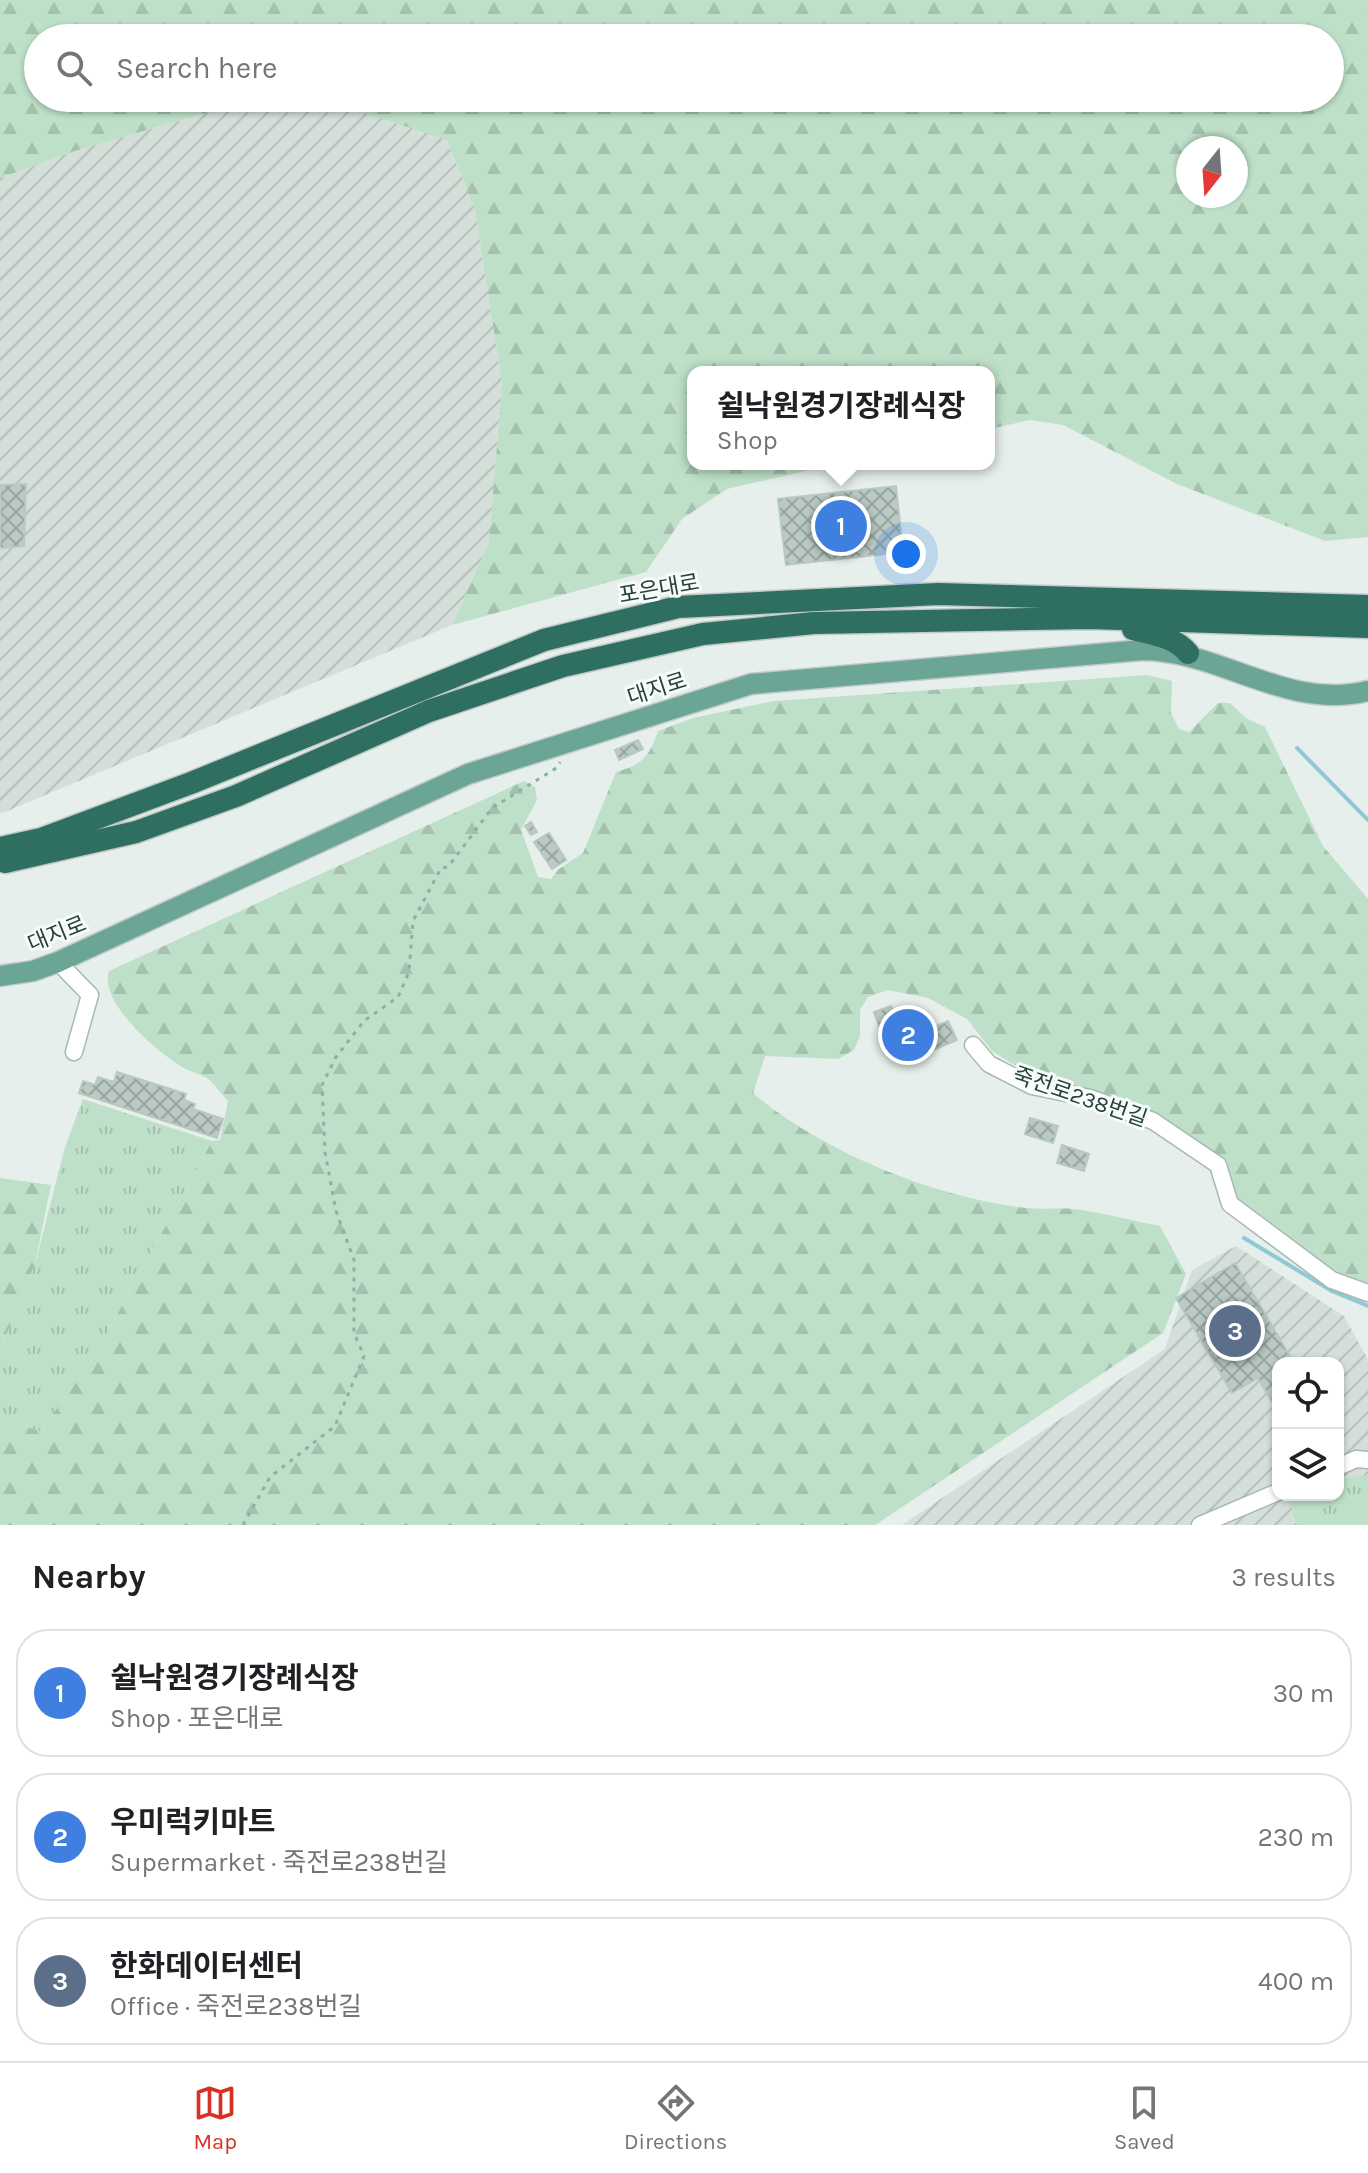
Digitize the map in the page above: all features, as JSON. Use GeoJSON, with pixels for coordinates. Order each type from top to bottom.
{"type":"FeatureCollection","features":[{"type":"Feature","properties":{"kind":"highway","name":"포은대로"},"geometry":{"type":"LineString","coordinates":[[0,848],[41,839],[164,793],[544,640],[678,607],[938,594],[1368,606]]}},
{"type":"Feature","properties":{"kind":"highway"},"geometry":{"type":"LineString","coordinates":[[1254,604],[1368,594]]}},
{"type":"Feature","properties":{"kind":"highway"},"geometry":{"type":"LineString","coordinates":[[1090,618],[1165,637],[1182,645],[1188,653]]}},
{"type":"Feature","properties":{"kind":"highway"},"geometry":{"type":"LineString","coordinates":[[0,863],[136,832],[236,796],[429,711],[579,662],[703,634],[814,623],[1090,618],[1368,627]]}},
{"type":"Feature","properties":{"kind":"main road","name":"대지로"},"geometry":{"type":"LineString","coordinates":[[0,976],[33,971],[58,962],[468,774],[751,684],[1143,650],[1188,653],[1298,693],[1329,696],[1368,691]]}},
{"type":"Feature","properties":{"kind":"street"},"geometry":{"type":"LineString","coordinates":[[58,962],[90,995],[74,1052]]}},
{"type":"Feature","properties":{"kind":"street","name":"죽전로238번길"},"geometry":{"type":"LineString","coordinates":[[973,1045],[989,1064],[1032,1086],[1090,1098],[1153,1121],[1218,1165],[1230,1204],[1332,1280],[1368,1293]]}},
{"type":"Feature","properties":{"kind":"street"},"geometry":{"type":"LineString","coordinates":[[1344,1464],[1356,1459],[1368,1460]]}},
{"type":"Feature","properties":{"kind":"street"},"geometry":{"type":"LineString","coordinates":[[1200,1525],[1272,1495]]}},
{"type":"Feature","properties":{"kind":"path"},"geometry":{"type":"LineString","coordinates":[[243,1525],[270,1477],[335,1426],[364,1356],[354,1333],[354,1260],[336,1211],[325,1152],[322,1085],[336,1057],[364,1021],[398,997],[409,972],[413,921],[441,868],[448,867],[492,808],[558,767],[567,743]]}},
{"type":"Feature","properties":{"kind":"shaded area"},"geometry":{"type":"Polygon","coordinates":[[[209,112],[368,112],[447,140],[475,210],[502,383],[489,542],[452,625],[0,814],[0,178],[75,151],[209,112]]]}},
{"type":"Feature","properties":{"kind":"shaded area"},"geometry":{"type":"Polygon","coordinates":[[[1236,1246],[1344,1316],[1368,1360],[1368,1525],[902,1525],[1165,1349],[1192,1270],[1236,1246]]]}},
{"type":"Feature","properties":{"kind":"green space"},"geometry":{"type":"Polygon","coordinates":[[[0,0],[1368,0],[1368,537],[1325,541],[1177,484],[1063,425],[1030,420],[995,428],[995,366],[687,366],[687,470],[810,470],[727,489],[682,519],[646,572],[452,625],[489,542],[502,383],[475,210],[447,140],[361,112],[1344,112],[1344,24],[24,24],[24,112],[209,112],[75,151],[0,178],[0,0]]]}},
{"type":"Feature","properties":{"kind":"green space"},"geometry":{"type":"Polygon","coordinates":[[[1147,675],[1172,681],[1171,713],[1179,729],[1189,732],[1218,703],[1230,703],[1246,718],[1265,727],[1323,846],[1368,899],[1368,1285],[1337,1274],[1235,1199],[1221,1159],[1088,1090],[1035,1078],[992,1051],[967,1019],[928,998],[888,990],[868,997],[860,1010],[860,1036],[854,1050],[838,1059],[765,1056],[753,1093],[812,1134],[846,1153],[919,1183],[992,1203],[1082,1210],[1160,1226],[1186,1274],[1163,1333],[875,1525],[0,1525],[0,1419],[40,1431],[90,1364],[212,1141],[220,1140],[228,1101],[207,1078],[173,1061],[133,1026],[113,997],[108,983],[109,971],[524,781],[535,787],[537,800],[521,830],[538,877],[551,879],[559,869],[583,853],[616,772],[644,758],[658,731],[693,718],[774,701],[1147,675]]]}},
{"type":"Feature","properties":{"kind":"green space"},"geometry":{"type":"Polygon","coordinates":[[[83,1099],[212,1141],[90,1364],[40,1431],[0,1419],[0,1350],[35,1264],[65,1147],[83,1099]]]}},
{"type":"Feature","properties":{"kind":"green space"},"geometry":{"type":"Polygon","coordinates":[[[0,1178],[51,1185],[35,1264],[0,1350],[0,1178]]]}},
{"type":"Feature","properties":{"kind":"green space"},"geometry":{"type":"Polygon","coordinates":[[[1368,1475],[1368,1525],[1297,1525],[1289,1501],[1344,1501],[1344,1478],[1368,1475]]]}},
{"type":"Feature","properties":{"kind":"building"},"geometry":{"type":"Polygon","coordinates":[[[26,484],[24,546],[0,548],[0,485],[26,484]]]}},
{"type":"Feature","properties":{"kind":"building"},"geometry":{"type":"Polygon","coordinates":[[[896,486],[903,552],[786,565],[778,499],[896,486]]]}},
{"type":"Feature","properties":{"kind":"building"},"geometry":{"type":"Polygon","coordinates":[[[638,740],[643,749],[619,760],[615,750],[638,740]]]}},
{"type":"Feature","properties":{"kind":"building"},"geometry":{"type":"Polygon","coordinates":[[[531,822],[537,832],[531,835],[525,826],[531,822]]]}},
{"type":"Feature","properties":{"kind":"building"},"geometry":{"type":"Polygon","coordinates":[[[549,833],[566,860],[552,869],[534,842],[549,833]]]}},
{"type":"Feature","properties":{"kind":"building"},"geometry":{"type":"Polygon","coordinates":[[[891,1006],[904,1042],[887,1049],[874,1012],[891,1006]]]}},
{"type":"Feature","properties":{"kind":"building"},"geometry":{"type":"Polygon","coordinates":[[[948,1021],[957,1040],[919,1056],[911,1037],[948,1021]]]}},
{"type":"Feature","properties":{"kind":"building"},"geometry":{"type":"Polygon","coordinates":[[[117,1072],[186,1094],[184,1100],[195,1104],[193,1109],[223,1119],[217,1138],[79,1093],[83,1081],[95,1085],[98,1077],[114,1082],[117,1072]]]}},
{"type":"Feature","properties":{"kind":"building"},"geometry":{"type":"Polygon","coordinates":[[[1030,1118],[1058,1126],[1053,1143],[1025,1134],[1030,1118]]]}},
{"type":"Feature","properties":{"kind":"building"},"geometry":{"type":"Polygon","coordinates":[[[1062,1145],[1089,1154],[1084,1171],[1057,1163],[1062,1145]]]}},
{"type":"Feature","properties":{"kind":"building"},"geometry":{"type":"Polygon","coordinates":[[[1235,1263],[1290,1357],[1272,1357],[1272,1402],[1258,1378],[1232,1393],[1176,1298],[1235,1263]]]}},
{"type":"Feature","properties":{"kind":"waterway"},"geometry":{"type":"LineString","coordinates":[[1297,748],[1368,820]]}},
{"type":"Feature","properties":{"kind":"waterway"},"geometry":{"type":"LineString","coordinates":[[1244,1238],[1332,1291],[1368,1306]]}},
{"type":"Feature","properties":{"kind":"place","name":"쉴낙원경기장례식장"},"geometry":{"type":"Point","coordinates":[841,526]}},
{"type":"Feature","properties":{"kind":"place","name":"우미럭키마트"},"geometry":{"type":"Point","coordinates":[908,1035]}},
{"type":"Feature","properties":{"kind":"place","name":"한화데이터센터"},"geometry":{"type":"Point","coordinates":[1235,1331]}}]}
